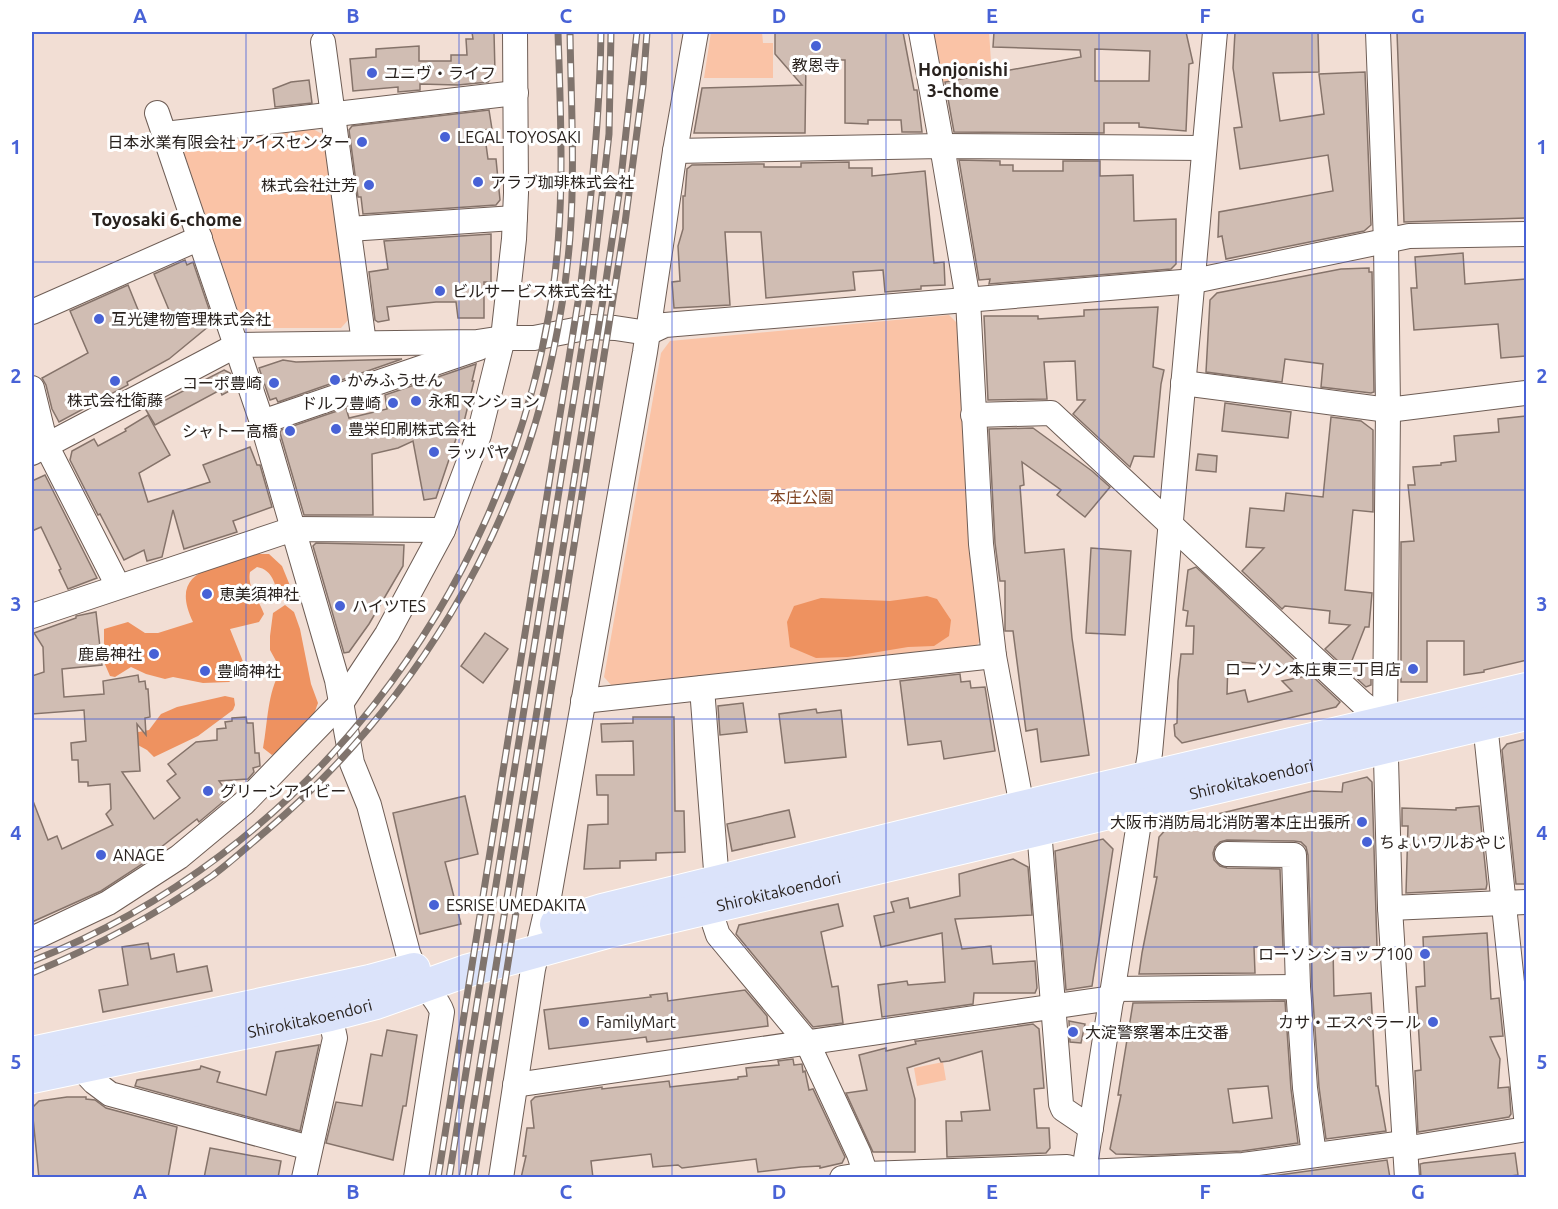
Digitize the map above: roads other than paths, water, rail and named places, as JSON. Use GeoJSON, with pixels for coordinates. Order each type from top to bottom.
{"type":"FeatureCollection","features":[{"type":"Feature","properties":{"kind":"main road","name":"Shirokitakoendori"},"geometry":{"type":"LineString","coordinates":[[32,1053],[370,981],[419,977],[539,940],[607,932],[713,895],[1386,734],[1527,689]]}},
{"type":"Feature","properties":{"kind":"main road","name":"Shirokitakoendori"},"geometry":{"type":"LineString","coordinates":[[1386,734],[1485,723],[1527,714]]}},
{"type":"Feature","properties":{"kind":"main road","name":"Shirokitakoendori"},"geometry":{"type":"LineString","coordinates":[[32,1077],[330,1015],[376,1003],[419,977]]}},
{"type":"Feature","properties":{"kind":"street"},"geometry":{"type":"LineString","coordinates":[[32,939],[108,903],[179,857],[244,802],[342,702],[387,634],[443,530],[479,435],[503,338],[515,218],[515,32]]}},
{"type":"Feature","properties":{"kind":"street"},"geometry":{"type":"LineString","coordinates":[[501,1178],[539,940],[648,333],[675,151],[696,32]]}},
{"type":"Feature","properties":{"kind":"street"},"geometry":{"type":"LineString","coordinates":[[921,32],[968,300],[981,544],[994,656],[1030,818],[1042,846],[1061,1104],[1063,1109],[1091,1128]]}},
{"type":"Feature","properties":{"kind":"street"},"geometry":{"type":"LineString","coordinates":[[1084,1175],[1150,753],[1215,32]]}},
{"type":"Feature","properties":{"kind":"street"},"geometry":{"type":"LineString","coordinates":[[1378,32],[1386,242],[1388,410],[1386,734],[1390,908],[1407,1178]]}},
{"type":"Feature","properties":{"kind":"street"},"geometry":{"type":"LineString","coordinates":[[323,42],[364,344]]}},
{"type":"Feature","properties":{"kind":"street"},"geometry":{"type":"LineString","coordinates":[[416,1178],[442,1012],[439,1002],[419,977],[369,805],[352,763],[342,702],[262,422],[161,123],[333,114],[516,93]]}},
{"type":"Feature","properties":{"kind":"street"},"geometry":{"type":"LineString","coordinates":[[675,151],[942,146],[1204,148]]}},
{"type":"Feature","properties":{"kind":"street"},"geometry":{"type":"LineString","coordinates":[[349,229],[515,218]]}},
{"type":"Feature","properties":{"kind":"street"},"geometry":{"type":"LineString","coordinates":[[39,449],[237,345],[477,342],[503,338],[534,338],[590,327],[648,333],[665,325],[1194,280],[1409,236],[1527,234]]}},
{"type":"Feature","properties":{"kind":"street"},"geometry":{"type":"LineString","coordinates":[[32,312],[200,238]]}},
{"type":"Feature","properties":{"kind":"street"},"geometry":{"type":"LineString","coordinates":[[262,422],[446,360],[503,338]]}},
{"type":"Feature","properties":{"kind":"street"},"geometry":{"type":"LineString","coordinates":[[1183,383],[1388,410],[1527,393]]}},
{"type":"Feature","properties":{"kind":"street"},"geometry":{"type":"LineString","coordinates":[[32,388],[39,449],[118,586]]}},
{"type":"Feature","properties":{"kind":"street"},"geometry":{"type":"LineString","coordinates":[[973,415],[1051,414],[1362,703],[1386,734]]}},
{"type":"Feature","properties":{"kind":"street"},"geometry":{"type":"LineString","coordinates":[[32,616],[293,529],[443,530]]}},
{"type":"Feature","properties":{"kind":"street"},"geometry":{"type":"LineString","coordinates":[[583,701],[994,656]]}},
{"type":"Feature","properties":{"kind":"street"},"geometry":{"type":"LineString","coordinates":[[702,688],[713,895],[718,935],[807,1041],[855,1144],[867,1176]]}},
{"type":"Feature","properties":{"kind":"street"},"geometry":{"type":"LineString","coordinates":[[1485,723],[1515,902],[1527,1117]]}},
{"type":"Feature","properties":{"kind":"street"},"geometry":{"type":"LineString","coordinates":[[1227,854],[1294,855],[1298,987],[1305,1088],[1314,1155]]}},
{"type":"Feature","properties":{"kind":"street"},"geometry":{"type":"LineString","coordinates":[[1390,908],[1515,902]]}},
{"type":"Feature","properties":{"kind":"street"},"geometry":{"type":"LineString","coordinates":[[515,1085],[1052,1006],[1113,993],[1298,987]]}},
{"type":"Feature","properties":{"kind":"street"},"geometry":{"type":"LineString","coordinates":[[304,1178],[335,1038],[330,1015]]}},
{"type":"Feature","properties":{"kind":"street"},"geometry":{"type":"LineString","coordinates":[[80,1067],[94,1083],[110,1094],[310,1148]]}},
{"type":"Feature","properties":{"kind":"street"},"geometry":{"type":"LineString","coordinates":[[842,1178],[1067,1167],[1084,1175],[1243,1165],[1527,1129]]}},
{"type":"Feature","properties":{"kind":"railway"},"geometry":{"type":"LineString","coordinates":[[32,961],[131,914],[221,855],[302,785],[374,705],[435,616],[486,521],[524,420],[549,314],[560,208],[558,32]]}},
{"type":"Feature","properties":{"kind":"railway"},"geometry":{"type":"LineString","coordinates":[[32,973],[102,941],[147,917],[212,876],[266,831],[318,783],[366,731],[410,675],[449,616],[483,554],[512,489],[536,422],[553,353],[570,237],[572,185],[570,32]]}},
{"type":"Feature","properties":{"kind":"railway"},"geometry":{"type":"LineString","coordinates":[[438,1178],[581,283],[594,158],[601,32]]}},
{"type":"Feature","properties":{"kind":"railway"},"geometry":{"type":"LineString","coordinates":[[449,1178],[592,285],[609,134],[611,32]]}},
{"type":"Feature","properties":{"kind":"railway"},"geometry":{"type":"LineString","coordinates":[[462,1178],[605,287],[620,187],[637,32]]}},
{"type":"Feature","properties":{"kind":"railway"},"geometry":{"type":"LineString","coordinates":[[474,1178],[625,223],[643,86],[647,32]]}},
{"type":"Feature","properties":{"kind":"place","name":"教恩寺"},"geometry":{"type":"Point","coordinates":[816,46]}},
{"type":"Feature","properties":{"kind":"place","name":"ユニヴ・ライフ"},"geometry":{"type":"Point","coordinates":[372,73]}},
{"type":"Feature","properties":{"kind":"place","name":"LEGAL TOYOSAKI"},"geometry":{"type":"Point","coordinates":[445,137]}},
{"type":"Feature","properties":{"kind":"place","name":"日本氷業有限会社 アイスセンター"},"geometry":{"type":"Point","coordinates":[362,142]}},
{"type":"Feature","properties":{"kind":"place","name":"アラブ珈琲株式会社"},"geometry":{"type":"Point","coordinates":[478,182]}},
{"type":"Feature","properties":{"kind":"place","name":"株式会社辻芳"},"geometry":{"type":"Point","coordinates":[369,185]}},
{"type":"Feature","properties":{"kind":"place","name":"ビルサービス株式会社"},"geometry":{"type":"Point","coordinates":[440,291]}},
{"type":"Feature","properties":{"kind":"place","name":"互光建物管理株式会社"},"geometry":{"type":"Point","coordinates":[99,319]}},
{"type":"Feature","properties":{"kind":"place","name":"かみふうせん"},"geometry":{"type":"Point","coordinates":[335,380]}},
{"type":"Feature","properties":{"kind":"place","name":"株式会社衛藤"},"geometry":{"type":"Point","coordinates":[115,381]}},
{"type":"Feature","properties":{"kind":"place","name":"コーポ豊崎"},"geometry":{"type":"Point","coordinates":[274,383]}},
{"type":"Feature","properties":{"kind":"place","name":"永和マンション"},"geometry":{"type":"Point","coordinates":[416,401]}},
{"type":"Feature","properties":{"kind":"place","name":"ドルフ豊崎"},"geometry":{"type":"Point","coordinates":[393,403]}},
{"type":"Feature","properties":{"kind":"place","name":"豊栄印刷株式会社"},"geometry":{"type":"Point","coordinates":[336,429]}},
{"type":"Feature","properties":{"kind":"place","name":"シャトー高橋"},"geometry":{"type":"Point","coordinates":[290,431]}},
{"type":"Feature","properties":{"kind":"place","name":"ラッパヤ"},"geometry":{"type":"Point","coordinates":[434,452]}},
{"type":"Feature","properties":{"kind":"place","name":"恵美須神社"},"geometry":{"type":"Point","coordinates":[207,594]}},
{"type":"Feature","properties":{"kind":"place","name":"ハイツTES"},"geometry":{"type":"Point","coordinates":[340,606]}},
{"type":"Feature","properties":{"kind":"place","name":"鹿島神社"},"geometry":{"type":"Point","coordinates":[154,654]}},
{"type":"Feature","properties":{"kind":"place","name":"ローソン本庄東三丁目店"},"geometry":{"type":"Point","coordinates":[1413,669]}},
{"type":"Feature","properties":{"kind":"place","name":"豊崎神社"},"geometry":{"type":"Point","coordinates":[205,671]}},
{"type":"Feature","properties":{"kind":"place","name":"グリーンアイビー"},"geometry":{"type":"Point","coordinates":[208,791]}},
{"type":"Feature","properties":{"kind":"place","name":"大阪市消防局北消防署本庄出張所"},"geometry":{"type":"Point","coordinates":[1362,822]}},
{"type":"Feature","properties":{"kind":"place","name":"ちょいワルおやじ"},"geometry":{"type":"Point","coordinates":[1367,842]}},
{"type":"Feature","properties":{"kind":"place","name":"ANAGE"},"geometry":{"type":"Point","coordinates":[101,855]}},
{"type":"Feature","properties":{"kind":"place","name":"ESRISE UMEDAKITA"},"geometry":{"type":"Point","coordinates":[434,905]}},
{"type":"Feature","properties":{"kind":"place","name":"ローソンショップ100"},"geometry":{"type":"Point","coordinates":[1425,954]}},
{"type":"Feature","properties":{"kind":"place","name":"FamilyMart"},"geometry":{"type":"Point","coordinates":[584,1022]}},
{"type":"Feature","properties":{"kind":"place","name":"カサ・エスペラール"},"geometry":{"type":"Point","coordinates":[1433,1022]}},
{"type":"Feature","properties":{"kind":"place","name":"大淀警察署本庄交番"},"geometry":{"type":"Point","coordinates":[1073,1032]}},
{"type":"Feature","properties":{"kind":"district","name":"Honjonishi 3-chome"},"geometry":{"type":"Point","coordinates":[963,80]}},
{"type":"Feature","properties":{"kind":"district","name":"Toyosaki 6-chome"},"geometry":{"type":"Point","coordinates":[167,220]}},
{"type":"Feature","properties":{"kind":"park label","name":"本庄公園"},"geometry":{"type":"Point","coordinates":[802,497]}}]}
